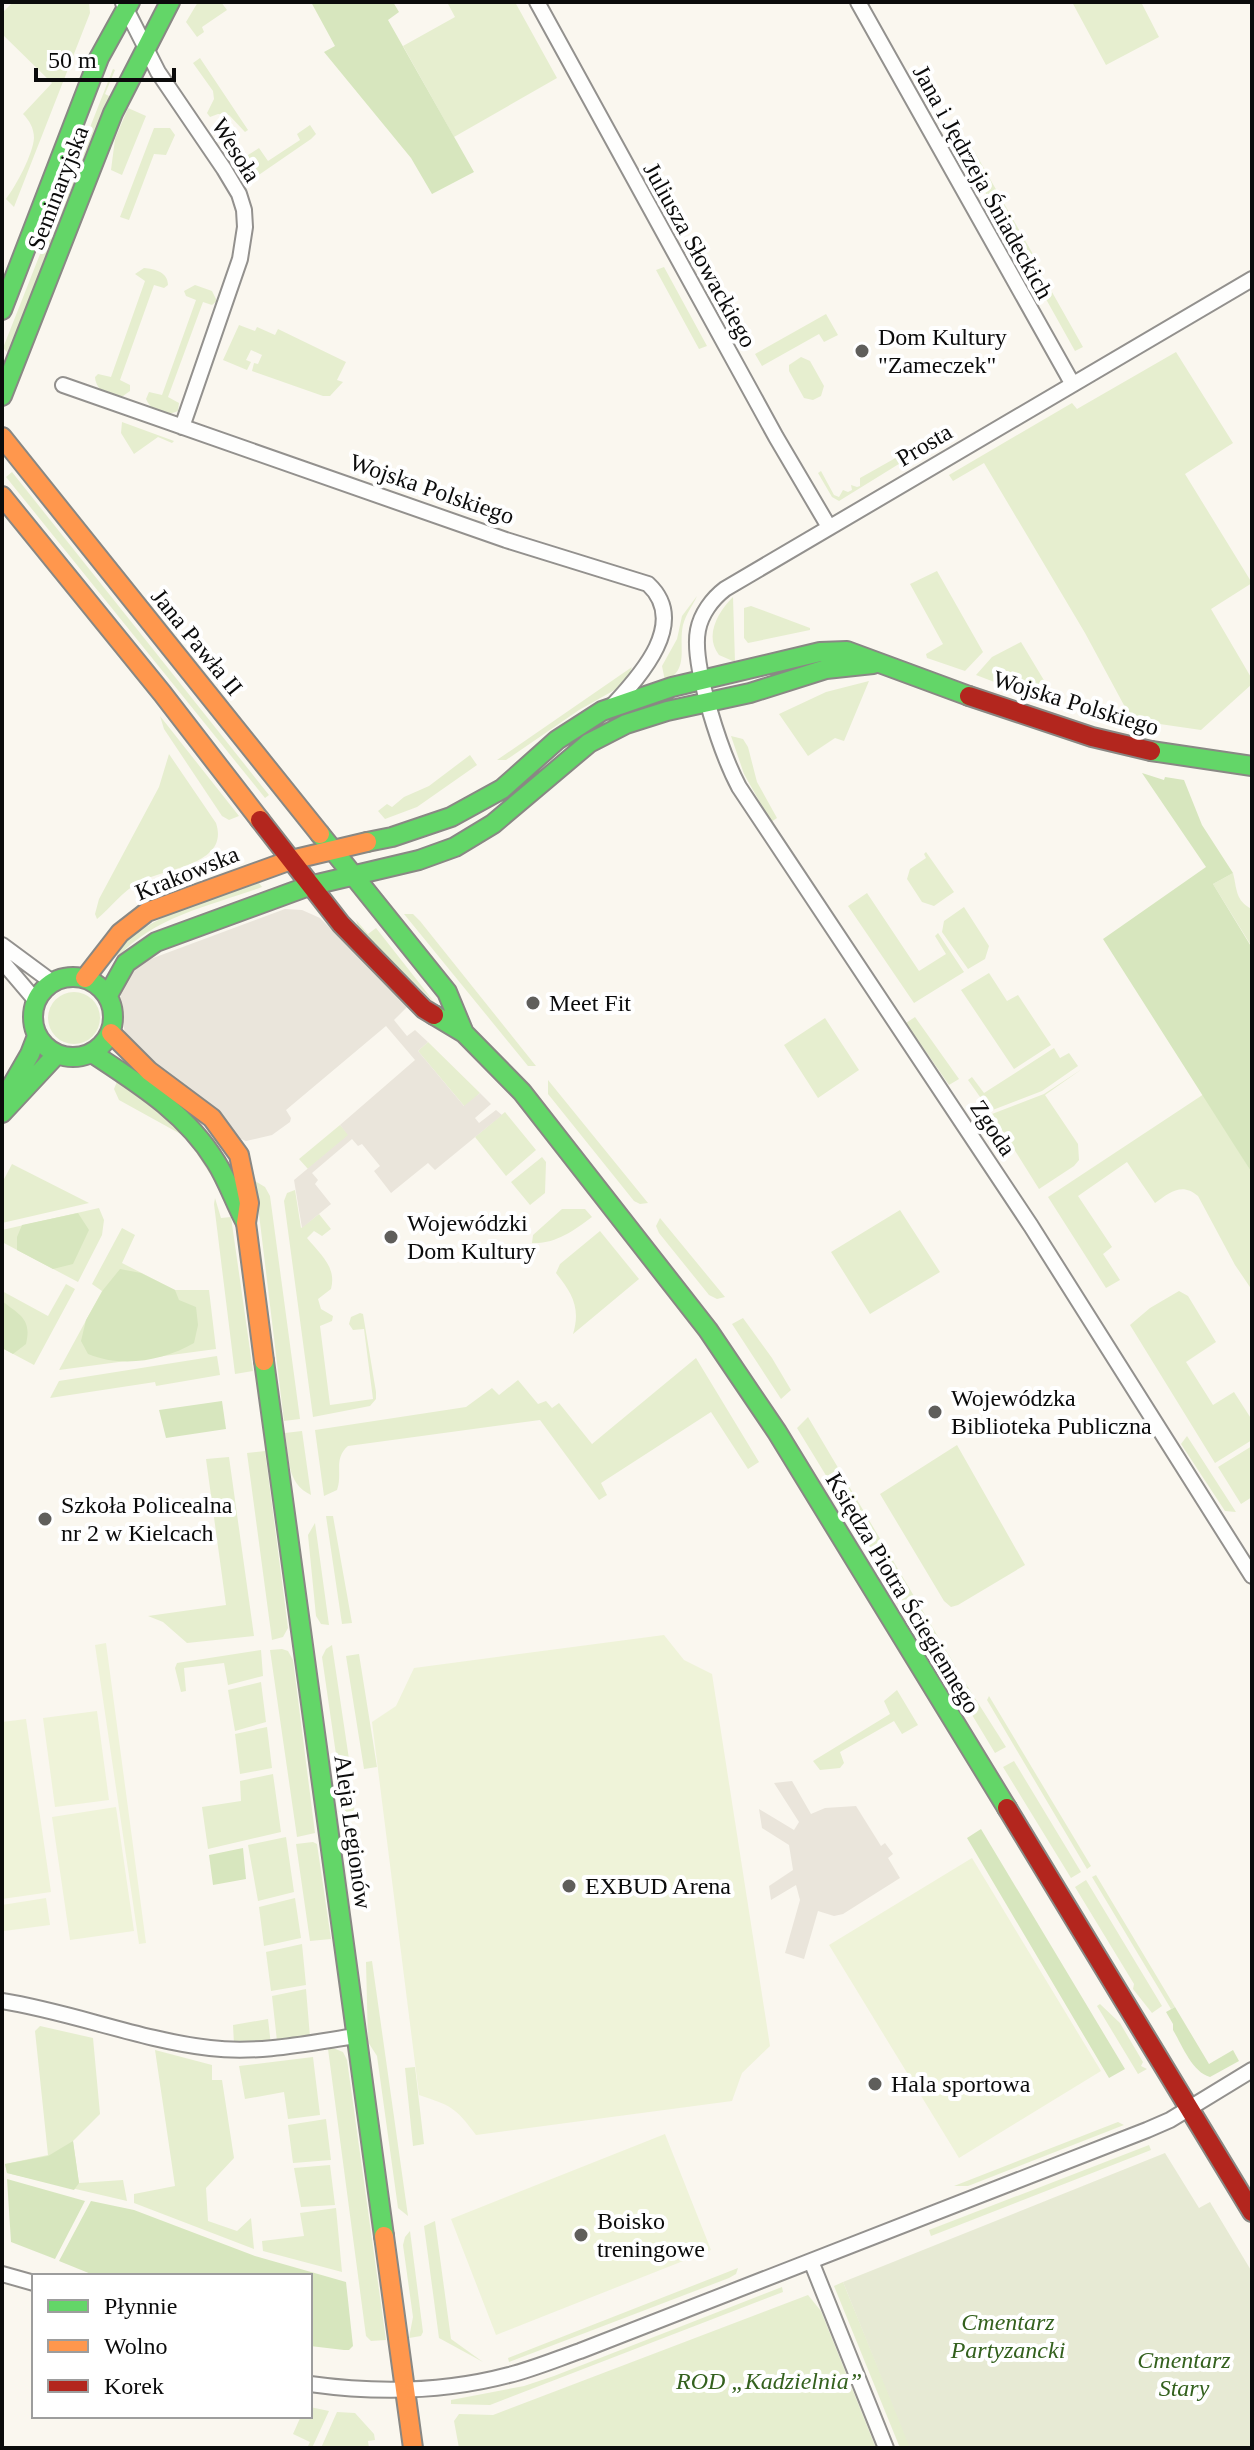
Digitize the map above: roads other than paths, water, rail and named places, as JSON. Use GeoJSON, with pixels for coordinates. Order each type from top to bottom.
{"type":"FeatureCollection","features":[{"type":"Feature","properties":{"kind":"street","name":"Seminaryjska"},"geometry":{"type":"LineString","coordinates":[[2,396],[102,139],[170,2]]}},
{"type":"Feature","properties":{"kind":"street","name":"Juliusza Słowackiego"},"geometry":{"type":"LineString","coordinates":[[537,2],[776,437],[829,527]]}},
{"type":"Feature","properties":{"kind":"street","name":"Jana i Jędrzeja Śniadeckich"},"geometry":{"type":"LineString","coordinates":[[858,2],[1072,383]]}},
{"type":"Feature","properties":{"kind":"street","name":"Seminaryjska"},"geometry":{"type":"LineString","coordinates":[[2,310],[99,58],[126,4]]}},
{"type":"Feature","properties":{"kind":"street","name":"Wesoła"},"geometry":{"type":"LineString","coordinates":[[126,4],[166,85],[224,169],[239,194],[244,210],[240,259],[182,427]]}},
{"type":"Feature","properties":{"kind":"street","name":"Prosta"},"geometry":{"type":"LineString","coordinates":[[708,701],[697,635],[702,617],[714,599],[748,574],[1252,279]]}},
{"type":"Feature","properties":{"kind":"street","name":"Wojska Polskiego"},"geometry":{"type":"LineString","coordinates":[[63,385],[506,540],[648,584],[663,605],[665,618],[662,635],[633,684],[610,709]]}},
{"type":"Feature","properties":{"kind":"street","name":"Jana Pawła II"},"geometry":{"type":"LineString","coordinates":[[2,437],[353,876]]}},
{"type":"Feature","properties":{"kind":"street"},"geometry":{"type":"LineString","coordinates":[[2,496],[162,693],[291,860]]}},
{"type":"Feature","properties":{"kind":"street","name":"Wojska Polskiego"},"geometry":{"type":"LineString","coordinates":[[610,709],[672,687],[810,654],[847,651],[1092,737],[1167,755],[1252,766]]}},
{"type":"Feature","properties":{"kind":"street","name":"Wojska Polskiego"},"geometry":{"type":"LineString","coordinates":[[311,885],[413,863],[464,843],[509,814],[595,739],[649,717],[849,665],[890,667]]}},
{"type":"Feature","properties":{"kind":"street","name":"Zgoda"},"geometry":{"type":"LineString","coordinates":[[708,701],[726,764],[739,787],[1040,1238],[1252,1576]]}},
{"type":"Feature","properties":{"kind":"street","name":"Krakowska"},"geometry":{"type":"LineString","coordinates":[[85,978],[120,933],[147,912],[291,860],[422,829],[476,805],[502,789],[557,740],[581,723],[610,709]]}},
{"type":"Feature","properties":{"kind":"street","name":"Księdza Piotra Ściegiennego"},"geometry":{"type":"LineString","coordinates":[[291,860],[366,951],[424,1009],[464,1033],[522,1092],[696,1313],[850,1550],[1252,2212]]}},
{"type":"Feature","properties":{"kind":"street","name":"Księdza Piotra Ściegiennego"},"geometry":{"type":"LineString","coordinates":[[353,876],[447,992],[464,1033]]}},
{"type":"Feature","properties":{"kind":"street"},"geometry":{"type":"LineString","coordinates":[[108,995],[120,968],[137,951],[311,885]]}},
{"type":"Feature","properties":{"kind":"street"},"geometry":{"type":"LineString","coordinates":[[2,945],[52,982]]}},
{"type":"Feature","properties":{"kind":"street"},"geometry":{"type":"LineString","coordinates":[[2,961],[36,1001]]}},
{"type":"Feature","properties":{"kind":"street"},"geometry":{"type":"LineString","coordinates":[[2,1102],[37,1036],[33,1014],[36,1001],[52,982],[63,978],[85,978],[98,984],[108,995],[113,1007],[111,1033],[103,1045],[92,1053],[80,1057],[57,1054],[37,1036]]}},
{"type":"Feature","properties":{"kind":"street","name":"Aleja Legionów"},"geometry":{"type":"LineString","coordinates":[[111,1033],[149,1071],[200,1107],[231,1141],[246,1179],[249,1203],[246,1223],[413,2448]]}},
{"type":"Feature","properties":{"kind":"street","name":"Aleja Legionów"},"geometry":{"type":"LineString","coordinates":[[92,1053],[154,1094],[192,1128],[217,1162],[233,1202],[246,1223]]}},
{"type":"Feature","properties":{"kind":"street"},"geometry":{"type":"LineString","coordinates":[[2,1113],[57,1054]]}},
{"type":"Feature","properties":{"kind":"street"},"geometry":{"type":"LineString","coordinates":[[2,2001],[48,2008],[152,2036],[211,2048],[262,2049],[356,2036]]}},
{"type":"Feature","properties":{"kind":"street"},"geometry":{"type":"LineString","coordinates":[[312,2384],[405,2389],[478,2382],[509,2375],[580,2351],[1147,2130],[1252,2070]]}},
{"type":"Feature","properties":{"kind":"street"},"geometry":{"type":"LineString","coordinates":[[811,2261],[886,2448]]}},
{"type":"Feature","properties":{"kind":"street"},"geometry":{"type":"LineString","coordinates":[[2,2274],[32,2282]]}},
{"type":"Feature","properties":{"kind":"place","name":"Dom Kultury \"Zameczek\""},"geometry":{"type":"Point","coordinates":[862,351]}},
{"type":"Feature","properties":{"kind":"place","name":"Meet Fit"},"geometry":{"type":"Point","coordinates":[533,1003]}},
{"type":"Feature","properties":{"kind":"place","name":"Wojewódzki Dom Kultury"},"geometry":{"type":"Point","coordinates":[391,1237]}},
{"type":"Feature","properties":{"kind":"place","name":"Wojewódzka Biblioteka Publiczna"},"geometry":{"type":"Point","coordinates":[935,1412]}},
{"type":"Feature","properties":{"kind":"place","name":"Szkoła Policealna nr 2 w Kielcach"},"geometry":{"type":"Point","coordinates":[45,1519]}},
{"type":"Feature","properties":{"kind":"place","name":"EXBUD Arena"},"geometry":{"type":"Point","coordinates":[569,1886]}},
{"type":"Feature","properties":{"kind":"place","name":"Hala sportowa"},"geometry":{"type":"Point","coordinates":[875,2084]}},
{"type":"Feature","properties":{"kind":"place","name":"Boisko treningowe"},"geometry":{"type":"Point","coordinates":[581,2235]}},
{"type":"Feature","properties":{"kind":"park label","name":"Cmentarz Partyzancki"},"geometry":{"type":"Point","coordinates":[1008,2336]}},
{"type":"Feature","properties":{"kind":"park label","name":"Cmentarz Stary"},"geometry":{"type":"Point","coordinates":[1184,2374]}},
{"type":"Feature","properties":{"kind":"park label","name":"ROD „Kadzielnia”"},"geometry":{"type":"Point","coordinates":[769,2381]}}]}
